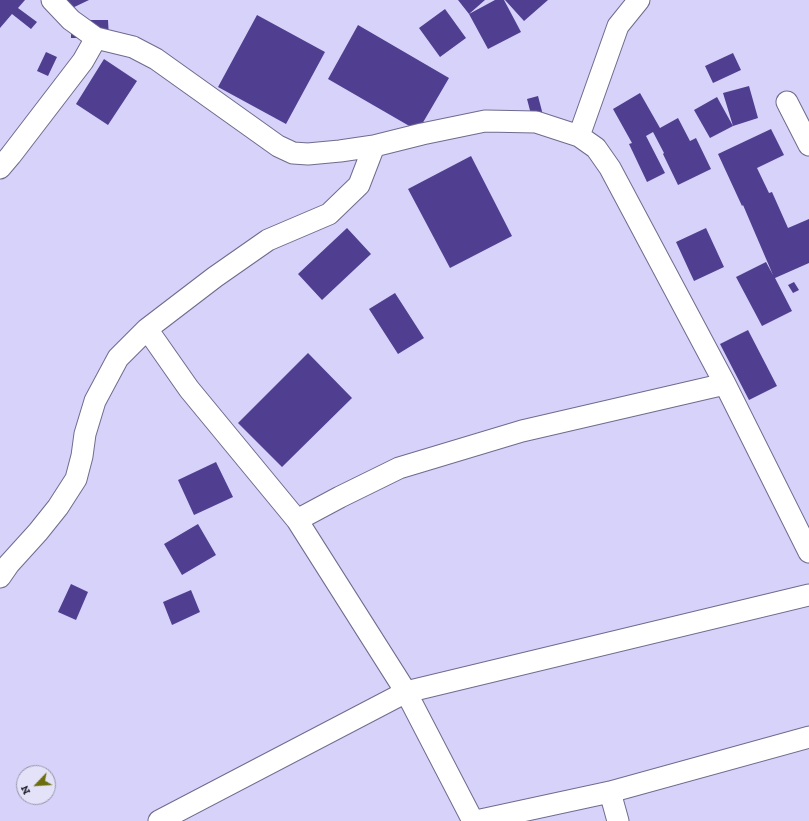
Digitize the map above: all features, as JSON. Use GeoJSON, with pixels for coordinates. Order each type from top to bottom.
{"type":"FeatureCollection","features":[{"type":"Feature","properties":{"kind":"street"},"geometry":{"type":"LineString","coordinates":[[52,0],[71,20],[96,38],[133,47],[156,59],[278,146],[293,153],[340,151],[374,146],[422,134],[485,122],[536,122],[579,136],[596,148],[610,168],[725,384],[809,552]]}},
{"type":"Feature","properties":{"kind":"street"},"geometry":{"type":"LineString","coordinates":[[579,136],[618,26],[639,0]]}},
{"type":"Feature","properties":{"kind":"street"},"geometry":{"type":"LineString","coordinates":[[0,168],[84,61],[96,38]]}},
{"type":"Feature","properties":{"kind":"street"},"geometry":{"type":"LineString","coordinates":[[787,102],[809,145]]}},
{"type":"Feature","properties":{"kind":"street"},"geometry":{"type":"LineString","coordinates":[[3,566],[38,532],[58,507],[76,479],[82,456],[85,434],[95,401],[118,358],[146,328],[268,240],[329,214],[359,184],[374,146]]}},
{"type":"Feature","properties":{"kind":"street"},"geometry":{"type":"LineString","coordinates":[[146,328],[189,389],[297,520],[406,692],[474,821],[610,792],[809,737]]}},
{"type":"Feature","properties":{"kind":"street"},"geometry":{"type":"LineString","coordinates":[[297,520],[347,493],[399,468],[522,431],[725,384]]}},
{"type":"Feature","properties":{"kind":"street"},"geometry":{"type":"LineString","coordinates":[[158,821],[406,692],[809,595]]}},
{"type":"Feature","properties":{"kind":"street"},"geometry":{"type":"LineString","coordinates":[[610,792],[618,821]]}},
{"type":"Feature","properties":{"kind":"building"},"geometry":{"type":"Polygon","coordinates":[[[0,0],[25,0],[18,8],[37,22],[31,29],[12,14],[0,28],[0,0]]]}},
{"type":"Feature","properties":{"kind":"building"},"geometry":{"type":"Polygon","coordinates":[[[63,0],[89,0],[68,10],[63,0]]]}},
{"type":"Feature","properties":{"kind":"building"},"geometry":{"type":"Polygon","coordinates":[[[458,0],[485,0],[469,14],[458,0]]]}},
{"type":"Feature","properties":{"kind":"building"},"geometry":{"type":"Polygon","coordinates":[[[495,0],[504,0],[521,32],[488,49],[469,14],[495,0]]]}},
{"type":"Feature","properties":{"kind":"building"},"geometry":{"type":"Polygon","coordinates":[[[505,0],[548,0],[524,21],[505,0]]]}},
{"type":"Feature","properties":{"kind":"building"},"geometry":{"type":"Polygon","coordinates":[[[445,9],[466,38],[440,57],[419,28],[445,9]]]}},
{"type":"Feature","properties":{"kind":"building"},"geometry":{"type":"Polygon","coordinates":[[[257,15],[325,52],[286,124],[218,87],[257,15]]]}},
{"type":"Feature","properties":{"kind":"building"},"geometry":{"type":"Polygon","coordinates":[[[71,20],[108,20],[109,38],[71,38],[71,20]]]}},
{"type":"Feature","properties":{"kind":"building"},"geometry":{"type":"Polygon","coordinates":[[[358,25],[449,78],[418,131],[328,79],[358,25]]]}},
{"type":"Feature","properties":{"kind":"building"},"geometry":{"type":"Polygon","coordinates":[[[46,52],[57,57],[48,76],[37,71],[46,52]]]}},
{"type":"Feature","properties":{"kind":"building"},"geometry":{"type":"Polygon","coordinates":[[[733,53],[741,70],[713,83],[705,66],[733,53]]]}},
{"type":"Feature","properties":{"kind":"building"},"geometry":{"type":"Polygon","coordinates":[[[104,59],[137,81],[108,125],[76,104],[104,59]]]}},
{"type":"Feature","properties":{"kind":"building"},"geometry":{"type":"Polygon","coordinates":[[[749,86],[758,118],[733,126],[723,93],[749,86]]]}},
{"type":"Feature","properties":{"kind":"building"},"geometry":{"type":"Polygon","coordinates":[[[640,93],[660,128],[678,118],[690,141],[696,138],[711,169],[678,185],[653,132],[646,136],[665,173],[647,182],[629,144],[632,143],[613,109],[640,93]]]}},
{"type":"Feature","properties":{"kind":"building"},"geometry":{"type":"Polygon","coordinates":[[[538,96],[543,115],[532,118],[527,99],[538,96]]]}},
{"type":"Feature","properties":{"kind":"building"},"geometry":{"type":"Polygon","coordinates":[[[717,97],[733,126],[710,138],[694,110],[717,97]]]}},
{"type":"Feature","properties":{"kind":"building"},"geometry":{"type":"Polygon","coordinates":[[[771,129],[784,155],[757,168],[769,193],[772,192],[788,228],[809,219],[809,263],[775,278],[792,311],[762,326],[736,277],[766,262],[773,275],[743,205],[742,206],[718,154],[771,129]]]}},
{"type":"Feature","properties":{"kind":"building"},"geometry":{"type":"Polygon","coordinates":[[[471,156],[512,236],[450,268],[408,189],[471,156]]]}},
{"type":"Feature","properties":{"kind":"building"},"geometry":{"type":"Polygon","coordinates":[[[347,228],[371,254],[322,300],[298,274],[347,228]]]}},
{"type":"Feature","properties":{"kind":"building"},"geometry":{"type":"Polygon","coordinates":[[[706,228],[724,267],[694,281],[676,242],[706,228]]]}},
{"type":"Feature","properties":{"kind":"building"},"geometry":{"type":"Polygon","coordinates":[[[794,282],[799,290],[793,293],[788,285],[794,282]]]}},
{"type":"Feature","properties":{"kind":"building"},"geometry":{"type":"Polygon","coordinates":[[[395,293],[424,338],[398,354],[369,309],[395,293]]]}},
{"type":"Feature","properties":{"kind":"building"},"geometry":{"type":"Polygon","coordinates":[[[748,330],[777,386],[749,400],[720,344],[748,330]]]}},
{"type":"Feature","properties":{"kind":"building"},"geometry":{"type":"Polygon","coordinates":[[[308,353],[352,398],[282,467],[238,423],[308,353]]]}},
{"type":"Feature","properties":{"kind":"building"},"geometry":{"type":"Polygon","coordinates":[[[216,462],[233,497],[194,515],[178,480],[216,462]]]}},
{"type":"Feature","properties":{"kind":"building"},"geometry":{"type":"Polygon","coordinates":[[[198,524],[216,555],[182,575],[164,544],[198,524]]]}},
{"type":"Feature","properties":{"kind":"building"},"geometry":{"type":"Polygon","coordinates":[[[71,584],[88,592],[76,620],[58,612],[71,584]]]}},
{"type":"Feature","properties":{"kind":"building"},"geometry":{"type":"Polygon","coordinates":[[[191,590],[200,612],[172,625],[163,602],[191,590]]]}}]}
